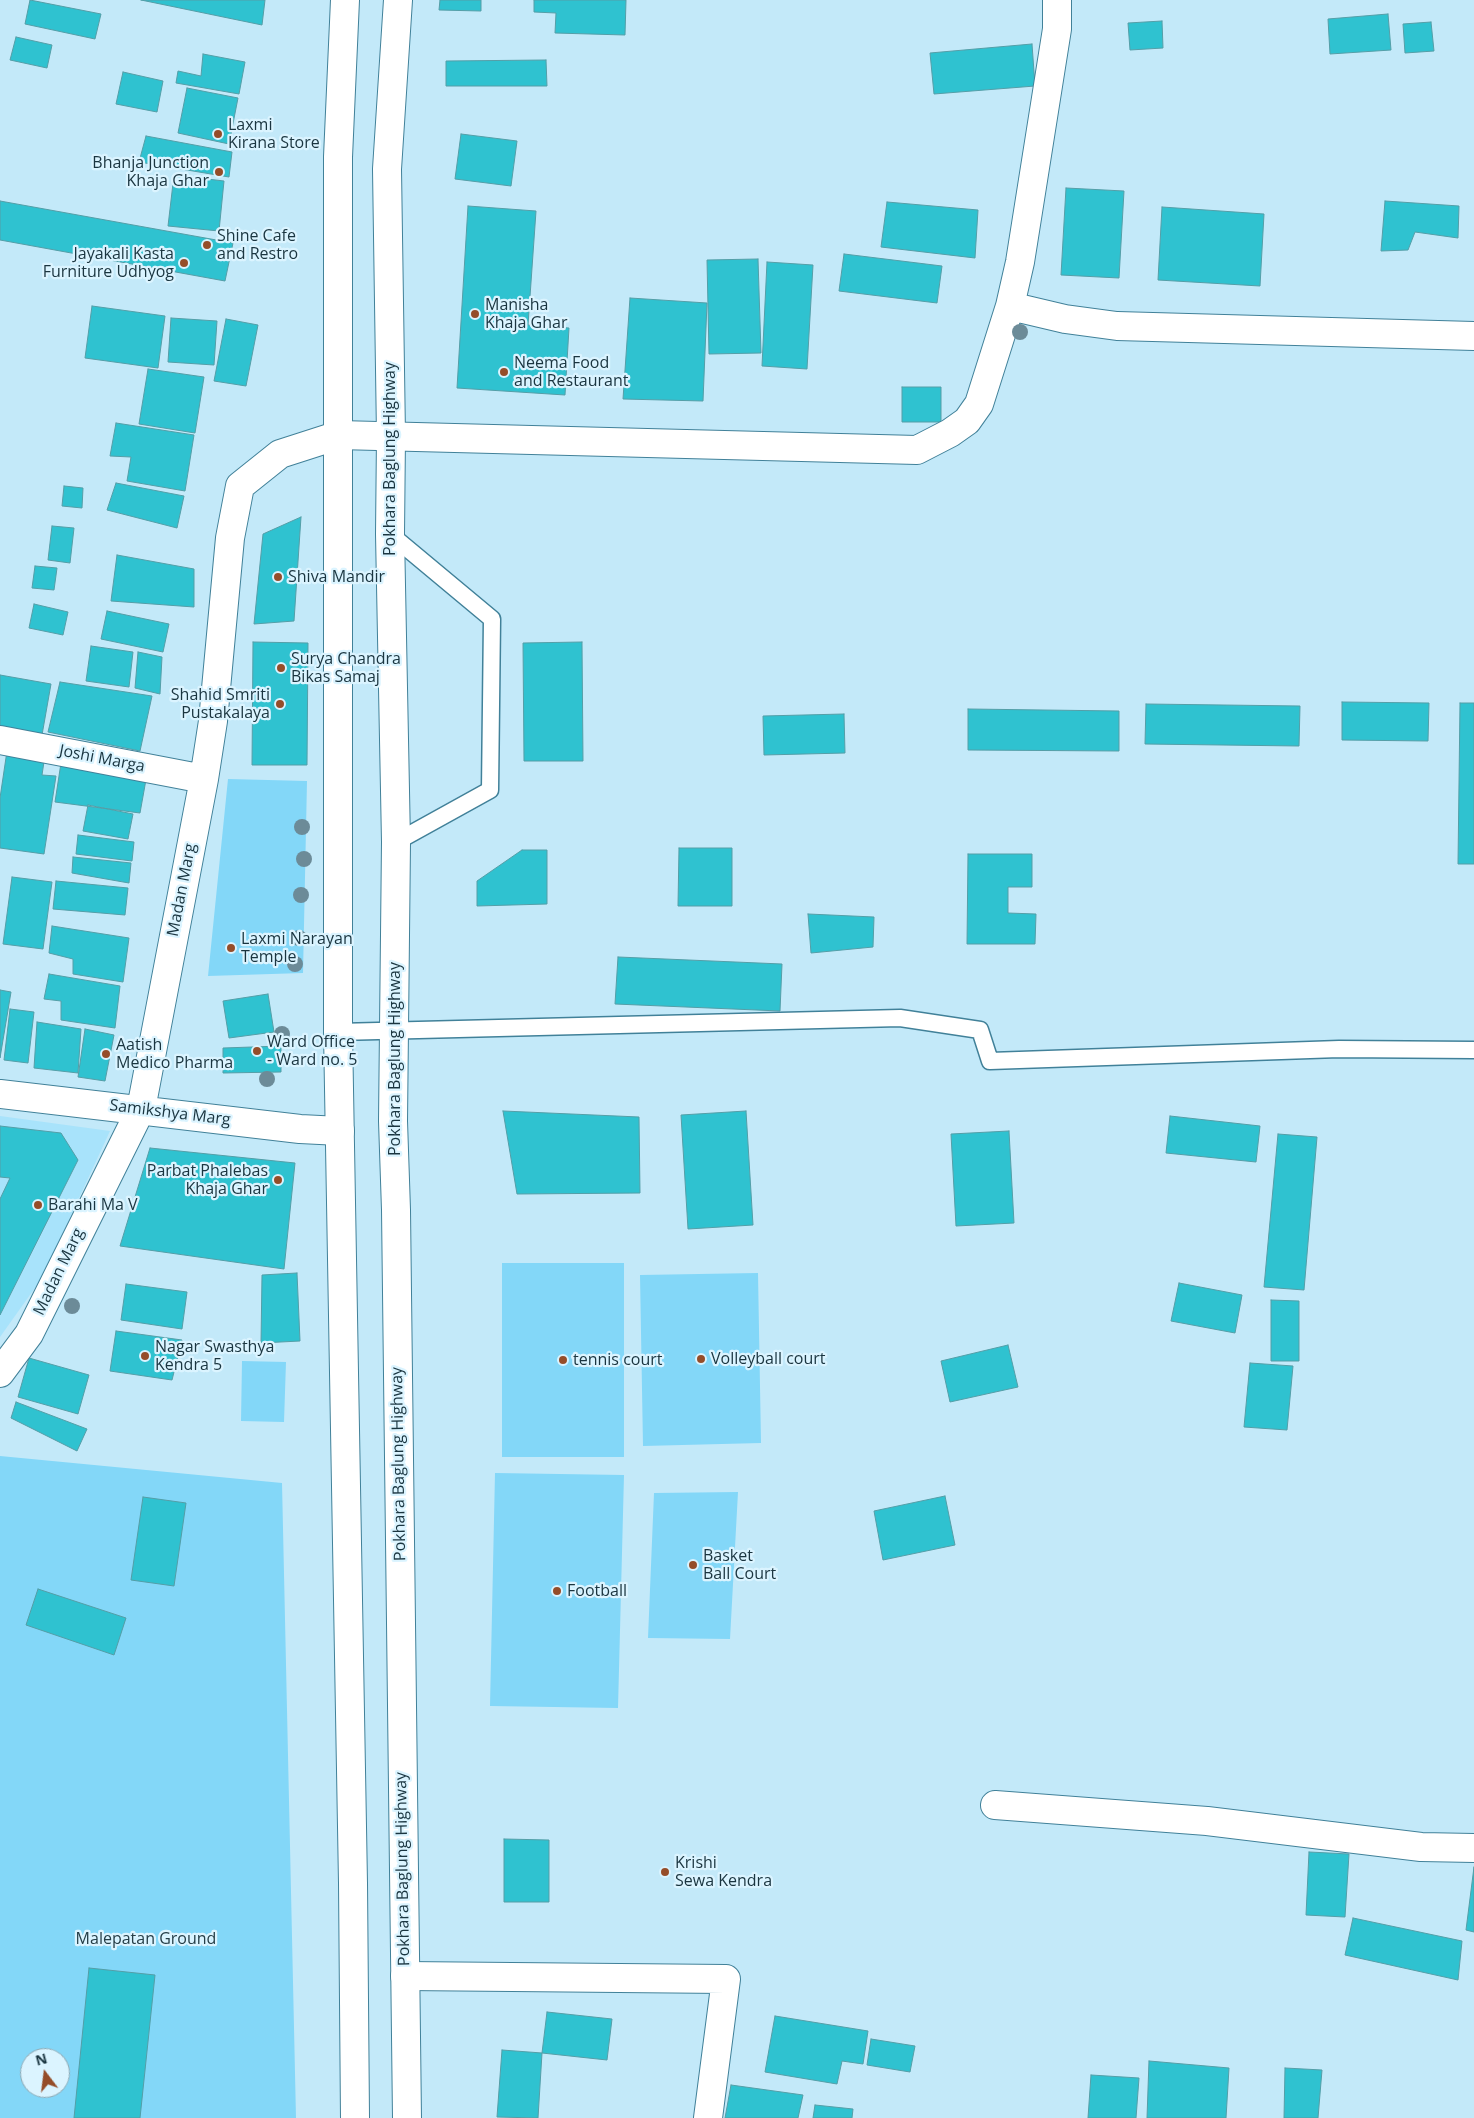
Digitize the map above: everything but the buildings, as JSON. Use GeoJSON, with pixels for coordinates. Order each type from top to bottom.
{"type":"FeatureCollection","features":[{"type":"Feature","properties":{"kind":"main road"},"geometry":{"type":"LineString","coordinates":[[345,0],[338,157],[338,1032],[353,1873],[355,2118]]}},
{"type":"Feature","properties":{"kind":"main road","name":"Pokhara Baglung Highway"},"geometry":{"type":"LineString","coordinates":[[398,0],[386,169],[396,842],[393,1121],[396,1210],[407,2118]]}},
{"type":"Feature","properties":{"kind":"main road","name":"Madan Marg"},"geometry":{"type":"LineString","coordinates":[[0,1373],[29,1334],[141,1109],[204,779],[212,721],[230,538],[240,486],[280,454],[339,435],[917,450],[950,434],[967,421],[978,404],[1010,306],[1020,262],[1057,28],[1057,0]]}},
{"type":"Feature","properties":{"kind":"main road"},"geometry":{"type":"LineString","coordinates":[[1010,306],[1065,319],[1117,326],[1474,336]]}},
{"type":"Feature","properties":{"kind":"main road","name":"Joshi Marga"},"geometry":{"type":"LineString","coordinates":[[0,740],[204,779]]}},
{"type":"Feature","properties":{"kind":"main road","name":"Samikshya Marg"},"geometry":{"type":"LineString","coordinates":[[0,1094],[300,1129],[340,1131]]}},
{"type":"Feature","properties":{"kind":"main road"},"geometry":{"type":"LineString","coordinates":[[995,1805],[1207,1820],[1421,1847],[1474,1848]]}},
{"type":"Feature","properties":{"kind":"main road"},"geometry":{"type":"LineString","coordinates":[[405,1976],[726,1979],[708,2118]]}},
{"type":"Feature","properties":{"kind":"lane"},"geometry":{"type":"LineString","coordinates":[[390,534],[492,619],[490,790],[396,842]]}},
{"type":"Feature","properties":{"kind":"lane"},"geometry":{"type":"LineString","coordinates":[[338,1032],[900,1018],[980,1030],[990,1062],[1338,1049],[1474,1050]]}},
{"type":"Feature","properties":{"kind":"shaded area","name":"Barahi Ma V"},"geometry":{"type":"Polygon","coordinates":[[[0,1116],[110,1131],[42,1278],[0,1337],[0,1116]]]}},
{"type":"Feature","properties":{"kind":"green space"},"geometry":{"type":"Polygon","coordinates":[[[228,779],[307,781],[303,973],[208,976],[228,779]]]}},
{"type":"Feature","properties":{"kind":"green space","name":"tennis court"},"geometry":{"type":"Polygon","coordinates":[[[502,1263],[624,1263],[624,1457],[502,1457],[502,1263]]]}},
{"type":"Feature","properties":{"kind":"green space","name":"Volleyball court"},"geometry":{"type":"Polygon","coordinates":[[[758,1273],[761,1443],[643,1446],[640,1275],[758,1273]]]}},
{"type":"Feature","properties":{"kind":"green space"},"geometry":{"type":"Polygon","coordinates":[[[242,1361],[286,1362],[284,1422],[241,1421],[242,1361]]]}},
{"type":"Feature","properties":{"kind":"green space","name":"Malepatan Ground"},"geometry":{"type":"Polygon","coordinates":[[[0,1456],[282,1483],[296,2118],[0,2118],[0,1456]]]}},
{"type":"Feature","properties":{"kind":"green space","name":"Football"},"geometry":{"type":"Polygon","coordinates":[[[495,1473],[624,1475],[618,1708],[490,1706],[495,1473]]]}},
{"type":"Feature","properties":{"kind":"green space","name":"Basket Ball Court"},"geometry":{"type":"Polygon","coordinates":[[[738,1492],[730,1639],[648,1638],[654,1493],[738,1492]]]}},
{"type":"Feature","properties":{"kind":"place","name":"Laxmi Kirana Store"},"geometry":{"type":"Point","coordinates":[218,134]}},
{"type":"Feature","properties":{"kind":"place","name":"Bhanja Junction Khaja Ghar"},"geometry":{"type":"Point","coordinates":[219,172]}},
{"type":"Feature","properties":{"kind":"place","name":"Shine Cafe and Restro"},"geometry":{"type":"Point","coordinates":[207,245]}},
{"type":"Feature","properties":{"kind":"place","name":"Jayakali Kasta Furniture Udhyog"},"geometry":{"type":"Point","coordinates":[184,263]}},
{"type":"Feature","properties":{"kind":"place","name":"Manisha Khaja Ghar"},"geometry":{"type":"Point","coordinates":[475,314]}},
{"type":"Feature","properties":{"kind":"place","name":"Neema Food and Restaurant"},"geometry":{"type":"Point","coordinates":[504,372]}},
{"type":"Feature","properties":{"kind":"place","name":"Shiva Mandir"},"geometry":{"type":"Point","coordinates":[278,577]}},
{"type":"Feature","properties":{"kind":"place","name":"Surya Chandra Bikas Samaj"},"geometry":{"type":"Point","coordinates":[281,668]}},
{"type":"Feature","properties":{"kind":"place","name":"Shahid Smriti Pustakalaya"},"geometry":{"type":"Point","coordinates":[280,704]}},
{"type":"Feature","properties":{"kind":"place","name":"Laxmi Narayan Temple"},"geometry":{"type":"Point","coordinates":[231,948]}},
{"type":"Feature","properties":{"kind":"place","name":"Ward Office - Ward no. 5"},"geometry":{"type":"Point","coordinates":[257,1051]}},
{"type":"Feature","properties":{"kind":"place","name":"Aatish Medico Pharma"},"geometry":{"type":"Point","coordinates":[106,1054]}},
{"type":"Feature","properties":{"kind":"place","name":"Parbat Phalebas Khaja Ghar"},"geometry":{"type":"Point","coordinates":[278,1180]}},
{"type":"Feature","properties":{"kind":"place","name":"Barahi Ma V"},"geometry":{"type":"Point","coordinates":[38,1205]}},
{"type":"Feature","properties":{"kind":"place","name":"Nagar Swasthya Kendra 5"},"geometry":{"type":"Point","coordinates":[145,1356]}},
{"type":"Feature","properties":{"kind":"place","name":"Volleyball court"},"geometry":{"type":"Point","coordinates":[701,1359]}},
{"type":"Feature","properties":{"kind":"place","name":"tennis court"},"geometry":{"type":"Point","coordinates":[563,1360]}},
{"type":"Feature","properties":{"kind":"place","name":"Basket Ball Court"},"geometry":{"type":"Point","coordinates":[693,1565]}},
{"type":"Feature","properties":{"kind":"place","name":"Football"},"geometry":{"type":"Point","coordinates":[557,1591]}},
{"type":"Feature","properties":{"kind":"place","name":"Krishi Sewa Kendra"},"geometry":{"type":"Point","coordinates":[665,1872]}}]}
